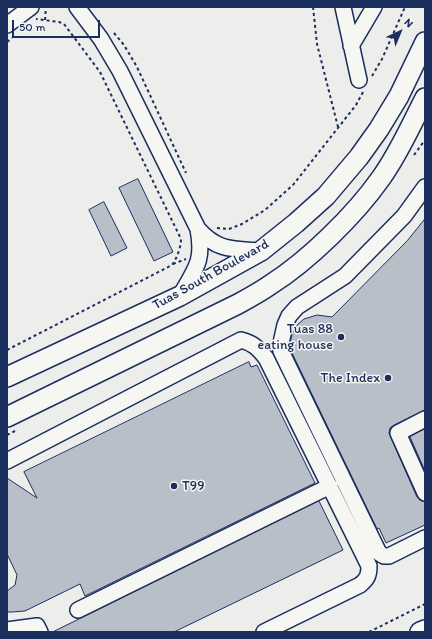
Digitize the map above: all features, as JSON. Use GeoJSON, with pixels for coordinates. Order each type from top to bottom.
{"type":"FeatureCollection","features":[{"type":"Feature","properties":{"kind":"main road","name":"Tuas South Boulevard"},"geometry":{"type":"LineString","coordinates":[[7,377],[180,296],[260,251],[296,223],[326,196],[359,157],[379,129],[399,96],[425,42]]}},
{"type":"Feature","properties":{"kind":"main road"},"geometry":{"type":"LineString","coordinates":[[7,417],[238,304],[271,285],[298,265],[324,242],[362,202],[382,177],[410,129],[424,99]]}},
{"type":"Feature","properties":{"kind":"main road"},"geometry":{"type":"LineString","coordinates":[[420,632],[425,630]]}},
{"type":"Feature","properties":{"kind":"street"},"geometry":{"type":"LineString","coordinates":[[10,31],[31,7]]}},
{"type":"Feature","properties":{"kind":"street"},"geometry":{"type":"LineString","coordinates":[[78,7],[101,39],[120,71],[198,229],[206,237],[223,248],[260,251]]}},
{"type":"Feature","properties":{"kind":"street"},"geometry":{"type":"LineString","coordinates":[[343,7],[351,46],[364,83]]}},
{"type":"Feature","properties":{"kind":"street"},"geometry":{"type":"LineString","coordinates":[[351,46],[374,7]]}},
{"type":"Feature","properties":{"kind":"street"},"geometry":{"type":"LineString","coordinates":[[425,186],[404,216],[345,276],[296,307],[289,316],[285,325],[281,343],[281,350],[379,553],[384,556],[389,556],[425,538]]}},
{"type":"Feature","properties":{"kind":"street"},"geometry":{"type":"LineString","coordinates":[[180,296],[198,265],[200,245],[198,229]]}},
{"type":"Feature","properties":{"kind":"street"},"geometry":{"type":"LineString","coordinates":[[7,461],[240,340],[250,342],[256,346],[266,358],[369,566],[369,574],[360,586],[264,632]]}},
{"type":"Feature","properties":{"kind":"street"},"geometry":{"type":"LineString","coordinates":[[425,420],[398,433],[425,493]]}},
{"type":"Feature","properties":{"kind":"street"},"geometry":{"type":"LineString","coordinates":[[78,610],[330,486]]}},
{"type":"Feature","properties":{"kind":"street"},"geometry":{"type":"LineString","coordinates":[[7,630],[37,626],[40,632]]}},
{"type":"Feature","properties":{"kind":"path"},"geometry":{"type":"LineString","coordinates":[[45,20],[46,7]]}},
{"type":"Feature","properties":{"kind":"path"},"geometry":{"type":"LineString","coordinates":[[313,7],[318,44],[338,127]]}},
{"type":"Feature","properties":{"kind":"path"},"geometry":{"type":"LineString","coordinates":[[214,226],[217,228],[229,229],[242,224],[265,210],[293,185],[356,105],[364,83],[382,59],[405,7]]}},
{"type":"Feature","properties":{"kind":"path"},"geometry":{"type":"LineString","coordinates":[[7,350],[172,265],[175,261],[181,243],[172,221],[100,72],[64,24],[36,19],[30,24]]}},
{"type":"Feature","properties":{"kind":"path"},"geometry":{"type":"LineString","coordinates":[[110,28],[124,46],[137,67],[187,175]]}},
{"type":"Feature","properties":{"kind":"path"},"geometry":{"type":"LineString","coordinates":[[7,42],[10,31]]}},
{"type":"Feature","properties":{"kind":"path"},"geometry":{"type":"LineString","coordinates":[[369,632],[425,604]]}},
{"type":"Feature","properties":{"kind":"building"},"geometry":{"type":"Polygon","coordinates":[[[138,179],[173,252],[154,261],[119,188],[138,179]]]}},
{"type":"Feature","properties":{"kind":"building"},"geometry":{"type":"Polygon","coordinates":[[[104,202],[127,248],[111,256],[89,210],[104,202]]]}},
{"type":"Feature","properties":{"kind":"building","name":"The Index"},"geometry":{"type":"Polygon","coordinates":[[[425,219],[425,410],[394,425],[390,428],[389,433],[417,497],[425,502],[425,525],[386,543],[379,528],[377,529],[291,351],[290,343],[292,334],[298,324],[304,319],[317,315],[332,317],[407,241],[425,219]]]}},
{"type":"Feature","properties":{"kind":"building","name":"T99"},"geometry":{"type":"Polygon","coordinates":[[[249,362],[251,367],[257,365],[315,483],[85,596],[80,584],[25,611],[7,612],[7,591],[15,585],[17,575],[7,554],[7,478],[37,498],[24,472],[249,362]]]}},
{"type":"Feature","properties":{"kind":"building"},"geometry":{"type":"Polygon","coordinates":[[[425,429],[425,471],[410,437],[425,429]]]}},
{"type":"Feature","properties":{"kind":"building"},"geometry":{"type":"Polygon","coordinates":[[[319,501],[343,550],[174,632],[53,632],[319,501]]]}},
{"type":"Feature","properties":{"kind":"place","name":"Tuas 88 eating house"},"geometry":{"type":"Point","coordinates":[341,337]}},
{"type":"Feature","properties":{"kind":"place","name":"The Index"},"geometry":{"type":"Point","coordinates":[388,378]}},
{"type":"Feature","properties":{"kind":"place","name":"T99"},"geometry":{"type":"Point","coordinates":[174,486]}}]}
